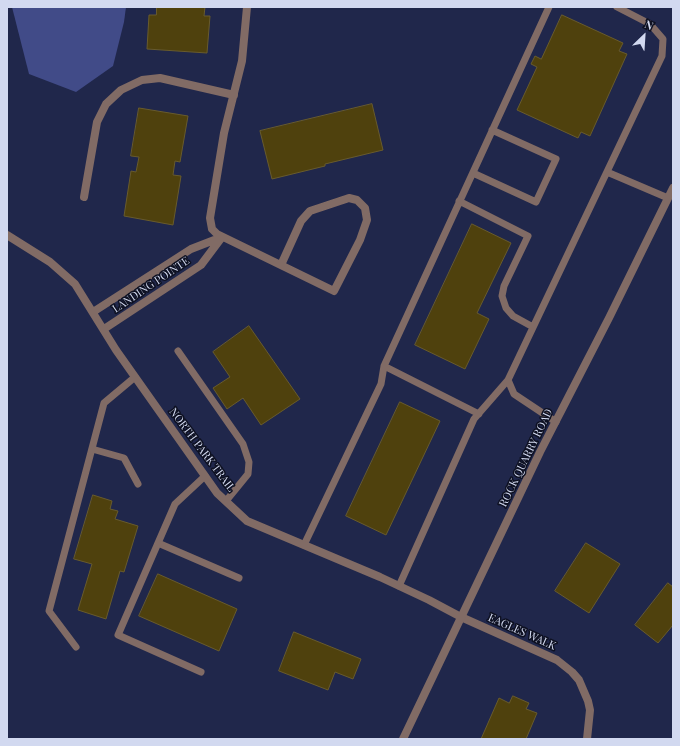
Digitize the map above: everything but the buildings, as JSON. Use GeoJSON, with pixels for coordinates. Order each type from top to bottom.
{"type":"FeatureCollection","features":[{"type":"Feature","properties":{"kind":"street"},"geometry":{"type":"LineString","coordinates":[[247,7],[242,61],[221,145],[210,218],[214,232],[222,237],[334,291],[360,240],[367,220],[362,204],[357,200],[349,198],[310,211],[301,221],[281,265]]}},
{"type":"Feature","properties":{"kind":"street"},"geometry":{"type":"LineString","coordinates":[[84,197],[97,122],[106,104],[121,90],[142,80],[160,78],[234,95]]}},
{"type":"Feature","properties":{"kind":"street","name":"ROCK QUARRY ROAD"},"geometry":{"type":"LineString","coordinates":[[403,739],[556,422],[671,198],[673,188]]}},
{"type":"Feature","properties":{"kind":"street","name":"NORTH PARK TRAIL"},"geometry":{"type":"LineString","coordinates":[[7,235],[50,262],[75,284],[116,350],[218,493],[247,521],[399,586],[461,617]]}},
{"type":"Feature","properties":{"kind":"street","name":"LANDING POINTE"},"geometry":{"type":"LineString","coordinates":[[93,312],[191,250],[222,237]]}},
{"type":"Feature","properties":{"kind":"street","name":"LANDING POINTE"},"geometry":{"type":"LineString","coordinates":[[104,329],[201,265],[222,237]]}},
{"type":"Feature","properties":{"kind":"street","name":"EAGLES WALK"},"geometry":{"type":"LineString","coordinates":[[461,617],[550,656],[572,672],[583,686],[590,705],[587,739]]}},
{"type":"Feature","properties":{"kind":"lane"},"geometry":{"type":"LineString","coordinates":[[304,545],[381,384],[384,366],[549,7]]}},
{"type":"Feature","properties":{"kind":"lane"},"geometry":{"type":"LineString","coordinates":[[399,586],[474,419],[508,380],[662,56],[663,39],[650,24],[617,7]]}},
{"type":"Feature","properties":{"kind":"lane"},"geometry":{"type":"LineString","coordinates":[[472,173],[536,202],[556,159],[492,130]]}},
{"type":"Feature","properties":{"kind":"lane"},"geometry":{"type":"LineString","coordinates":[[607,172],[671,198]]}},
{"type":"Feature","properties":{"kind":"lane"},"geometry":{"type":"LineString","coordinates":[[459,201],[528,236],[504,286],[502,296],[506,308],[513,316],[533,327]]}},
{"type":"Feature","properties":{"kind":"lane"},"geometry":{"type":"LineString","coordinates":[[178,351],[243,444],[249,462],[248,474],[226,501]]}},
{"type":"Feature","properties":{"kind":"lane"},"geometry":{"type":"LineString","coordinates":[[384,366],[479,414]]}},
{"type":"Feature","properties":{"kind":"lane"},"geometry":{"type":"LineString","coordinates":[[76,647],[49,611],[104,404],[135,377]]}},
{"type":"Feature","properties":{"kind":"lane"},"geometry":{"type":"LineString","coordinates":[[508,380],[514,394],[556,422]]}},
{"type":"Feature","properties":{"kind":"lane"},"geometry":{"type":"LineString","coordinates":[[92,448],[124,458],[138,484]]}},
{"type":"Feature","properties":{"kind":"lane"},"geometry":{"type":"LineString","coordinates":[[201,672],[118,635],[175,504],[206,476]]}},
{"type":"Feature","properties":{"kind":"lane"},"geometry":{"type":"LineString","coordinates":[[158,543],[239,578]]}},
{"type":"Feature","properties":{"kind":"shaded area"},"geometry":{"type":"Polygon","coordinates":[[[12,7],[126,7],[124,22],[113,66],[76,92],[29,74],[12,7]]]}}]}
